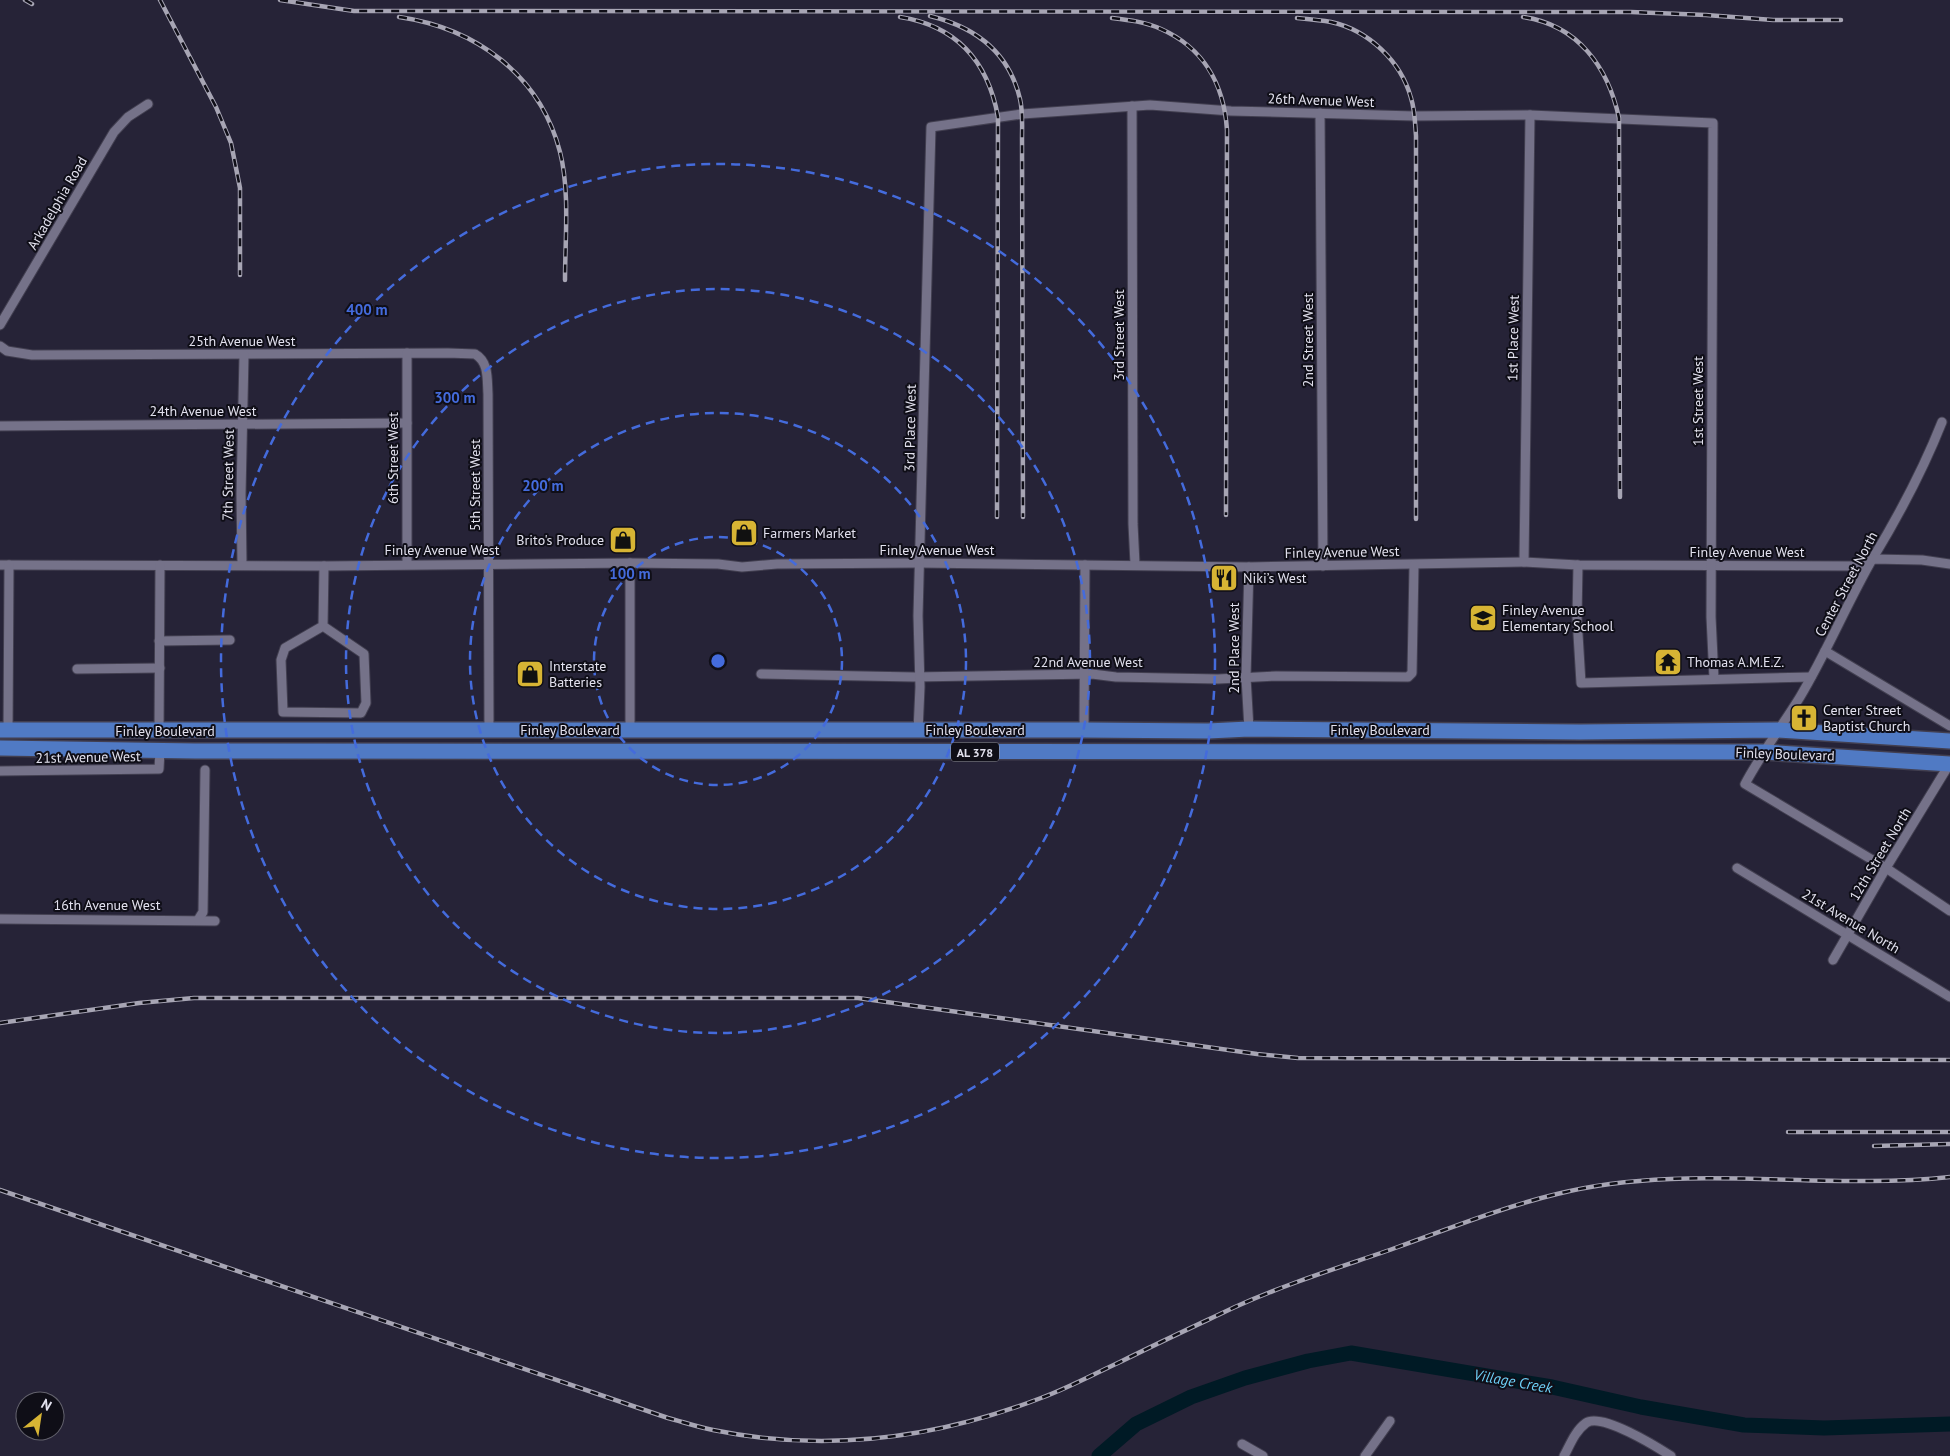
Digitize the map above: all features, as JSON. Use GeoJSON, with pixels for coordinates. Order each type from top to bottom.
{"type":"FeatureCollection","features":[{"type":"Feature","properties":{"kind":"main road","name":"Finley Boulevard"},"geometry":{"type":"LineString","coordinates":[[4,731],[1208,731],[1249,729],[1580,732],[1777,730],[1950,741]]}},
{"type":"Feature","properties":{"kind":"main road"},"geometry":{"type":"LineString","coordinates":[[1249,729],[1249,752]]}},
{"type":"Feature","properties":{"kind":"main road"},"geometry":{"type":"LineString","coordinates":[[488,751],[490,730]]}},
{"type":"Feature","properties":{"kind":"main road"},"geometry":{"type":"LineString","coordinates":[[630,730],[631,751]]}},
{"type":"Feature","properties":{"kind":"main road"},"geometry":{"type":"LineString","coordinates":[[746,730],[751,751]]}},
{"type":"Feature","properties":{"kind":"main road"},"geometry":{"type":"LineString","coordinates":[[918,730],[918,752]]}},
{"type":"Feature","properties":{"kind":"main road"},"geometry":{"type":"LineString","coordinates":[[1083,752],[1084,730]]}},
{"type":"Feature","properties":{"kind":"main road"},"geometry":{"type":"LineString","coordinates":[[4,731],[5,748]]}},
{"type":"Feature","properties":{"kind":"main road"},"geometry":{"type":"LineString","coordinates":[[159,731],[160,751]]}},
{"type":"Feature","properties":{"kind":"main road"},"geometry":{"type":"LineString","coordinates":[[1580,732],[1580,752]]}},
{"type":"Feature","properties":{"kind":"main road","name":"Finley Boulevard"},"geometry":{"type":"LineString","coordinates":[[5,748],[160,751],[1764,752],[1950,763]]}},
{"type":"Feature","properties":{"kind":"street","name":"Arkadelphia Road"},"geometry":{"type":"LineString","coordinates":[[0,326],[114,132],[128,117],[148,104]]}},
{"type":"Feature","properties":{"kind":"street","name":"26th Avenue West"},"geometry":{"type":"LineString","coordinates":[[931,127],[1022,114],[1150,105],[1231,111],[1414,116],[1530,115],[1713,122]]}},
{"type":"Feature","properties":{"kind":"street","name":"3rd Street West"},"geometry":{"type":"LineString","coordinates":[[1132,106],[1134,564]]}},
{"type":"Feature","properties":{"kind":"street","name":"2nd Street West"},"geometry":{"type":"LineString","coordinates":[[1320,113],[1323,566]]}},
{"type":"Feature","properties":{"kind":"street","name":"1st Place West"},"geometry":{"type":"LineString","coordinates":[[1524,562],[1530,115]]}},
{"type":"Feature","properties":{"kind":"street","name":"1st Street West"},"geometry":{"type":"LineString","coordinates":[[1713,122],[1712,566],[1714,679]]}},
{"type":"Feature","properties":{"kind":"street","name":"3rd Place West"},"geometry":{"type":"LineString","coordinates":[[918,730],[918,616],[931,127]]}},
{"type":"Feature","properties":{"kind":"street","name":"25th Avenue West"},"geometry":{"type":"LineString","coordinates":[[0,346],[7,351],[32,355],[407,353],[475,354],[483,361]]}},
{"type":"Feature","properties":{"kind":"street","name":"6th Street West"},"geometry":{"type":"LineString","coordinates":[[407,353],[407,564]]}},
{"type":"Feature","properties":{"kind":"street","name":"7th Street West"},"geometry":{"type":"LineString","coordinates":[[242,564],[244,355]]}},
{"type":"Feature","properties":{"kind":"street","name":"5th Street West"},"geometry":{"type":"LineString","coordinates":[[483,361],[487,369],[488,394],[490,730]]}},
{"type":"Feature","properties":{"kind":"street","name":"Center Street North"},"geometry":{"type":"LineString","coordinates":[[1764,752],[1800,697],[1826,650],[1930,453],[1942,422]]}},
{"type":"Feature","properties":{"kind":"street","name":"24th Avenue West"},"geometry":{"type":"LineString","coordinates":[[0,426],[407,424]]}},
{"type":"Feature","properties":{"kind":"street","name":"Finley Avenue West"},"geometry":{"type":"LineString","coordinates":[[4,565],[242,564],[324,566],[630,563],[718,564],[742,567],[777,564],[920,563],[1323,566],[1524,562],[1578,565],[1859,566],[1873,559],[1922,560],[1950,564]]}},
{"type":"Feature","properties":{"kind":"street"},"geometry":{"type":"LineString","coordinates":[[630,563],[630,730]]}},
{"type":"Feature","properties":{"kind":"street"},"geometry":{"type":"LineString","coordinates":[[1084,730],[1085,564]]}},
{"type":"Feature","properties":{"kind":"street"},"geometry":{"type":"LineString","coordinates":[[4,565],[4,731]]}},
{"type":"Feature","properties":{"kind":"street"},"geometry":{"type":"LineString","coordinates":[[159,731],[160,565]]}},
{"type":"Feature","properties":{"kind":"street","name":"22nd Avenue West"},"geometry":{"type":"LineString","coordinates":[[761,674],[919,676],[1084,675],[1218,679],[1246,677],[1408,677],[1412,673],[1414,565]]}},
{"type":"Feature","properties":{"kind":"street"},"geometry":{"type":"LineString","coordinates":[[1578,565],[1577,618],[1581,682],[1811,677]]}},
{"type":"Feature","properties":{"kind":"street"},"geometry":{"type":"LineString","coordinates":[[323,626],[324,566]]}},
{"type":"Feature","properties":{"kind":"street","name":"2nd Place West"},"geometry":{"type":"LineString","coordinates":[[1249,566],[1246,677],[1249,729]]}},
{"type":"Feature","properties":{"kind":"street"},"geometry":{"type":"LineString","coordinates":[[323,626],[364,654],[366,703],[361,713],[286,713],[282,708],[281,660],[285,648],[323,626]]}},
{"type":"Feature","properties":{"kind":"street"},"geometry":{"type":"LineString","coordinates":[[159,640],[230,640]]}},
{"type":"Feature","properties":{"kind":"street"},"geometry":{"type":"LineString","coordinates":[[1826,650],[1950,726]]}},
{"type":"Feature","properties":{"kind":"street"},"geometry":{"type":"LineString","coordinates":[[77,669],[160,668]]}},
{"type":"Feature","properties":{"kind":"street","name":"21st Avenue West"},"geometry":{"type":"LineString","coordinates":[[0,771],[159,769],[160,751]]}},
{"type":"Feature","properties":{"kind":"street"},"geometry":{"type":"LineString","coordinates":[[1764,752],[1745,784],[1886,868],[1950,911]]}},
{"type":"Feature","properties":{"kind":"street","name":"12th Street North"},"geometry":{"type":"LineString","coordinates":[[1833,960],[1950,763]]}},
{"type":"Feature","properties":{"kind":"street"},"geometry":{"type":"LineString","coordinates":[[198,920],[204,912],[205,770]]}},
{"type":"Feature","properties":{"kind":"street","name":"21st Avenue North"},"geometry":{"type":"LineString","coordinates":[[1737,868],[1950,997]]}},
{"type":"Feature","properties":{"kind":"street","name":"16th Avenue West"},"geometry":{"type":"LineString","coordinates":[[0,918],[214,921]]}},
{"type":"Feature","properties":{"kind":"street"},"geometry":{"type":"LineString","coordinates":[[1564,1456],[1577,1433],[1586,1423],[1594,1420],[1616,1426],[1672,1456]]}},
{"type":"Feature","properties":{"kind":"street"},"geometry":{"type":"LineString","coordinates":[[1365,1456],[1390,1422]]}},
{"type":"Feature","properties":{"kind":"street"},"geometry":{"type":"LineString","coordinates":[[1242,1444],[1263,1456]]}},
{"type":"Feature","properties":{"kind":"waterway","name":"Village Creek"},"geometry":{"type":"LineString","coordinates":[[1099,1456],[1136,1424],[1191,1397],[1245,1378],[1308,1361],[1351,1353],[1552,1387],[1641,1407],[1744,1425],[1824,1428],[1950,1424]]}},
{"type":"Feature","properties":{"kind":"railway"},"geometry":{"type":"LineString","coordinates":[[25,0],[32,4]]}},
{"type":"Feature","properties":{"kind":"railway"},"geometry":{"type":"LineString","coordinates":[[160,0],[216,107],[231,143],[240,188],[240,275]]}},
{"type":"Feature","properties":{"kind":"railway"},"geometry":{"type":"LineString","coordinates":[[280,0],[354,11],[1631,12],[1773,20],[1841,20]]}},
{"type":"Feature","properties":{"kind":"railway"},"geometry":{"type":"LineString","coordinates":[[930,16],[962,27],[988,44],[1008,68],[1015,82],[1021,104],[1023,517]]}},
{"type":"Feature","properties":{"kind":"railway"},"geometry":{"type":"LineString","coordinates":[[399,17],[427,23],[453,32],[478,44],[500,59],[520,78],[537,100],[550,124],[563,167],[566,199],[565,280]]}},
{"type":"Feature","properties":{"kind":"railway"},"geometry":{"type":"LineString","coordinates":[[900,17],[938,29],[953,38],[967,50],[978,64],[986,79],[998,117],[997,517]]}},
{"type":"Feature","properties":{"kind":"railway"},"geometry":{"type":"LineString","coordinates":[[1523,17],[1560,29],[1588,51],[1607,82],[1619,118],[1620,497]]}},
{"type":"Feature","properties":{"kind":"railway"},"geometry":{"type":"LineString","coordinates":[[1112,18],[1137,22],[1161,29],[1189,46],[1200,57],[1216,83],[1225,114],[1227,130],[1226,515]]}},
{"type":"Feature","properties":{"kind":"railway"},"geometry":{"type":"LineString","coordinates":[[1297,18],[1327,21],[1345,26],[1370,40],[1391,60],[1406,84],[1412,103],[1416,136],[1416,519]]}},
{"type":"Feature","properties":{"kind":"railway"},"geometry":{"type":"LineString","coordinates":[[0,1023],[139,1003],[194,998],[858,998],[1257,1054],[1298,1058],[1950,1060]]}},
{"type":"Feature","properties":{"kind":"railway"},"geometry":{"type":"LineString","coordinates":[[1788,1132],[1950,1132]]}},
{"type":"Feature","properties":{"kind":"railway"},"geometry":{"type":"LineString","coordinates":[[1874,1146],[1950,1144]]}},
{"type":"Feature","properties":{"kind":"railway"},"geometry":{"type":"LineString","coordinates":[[0,1190],[668,1418],[707,1429],[755,1437],[838,1441],[880,1438],[920,1432],[961,1424],[1001,1412],[1061,1390],[1235,1307],[1275,1290],[1477,1218],[1557,1194],[1605,1185],[1653,1180],[1703,1178],[1852,1181],[1950,1177]]}},
{"type":"Feature","properties":{"kind":"place","name":"Farmers Market"},"geometry":{"type":"Point","coordinates":[744,533]}},
{"type":"Feature","properties":{"kind":"place","name":"Brito's Produce"},"geometry":{"type":"Point","coordinates":[623,540]}},
{"type":"Feature","properties":{"kind":"place","name":"Niki’s West"},"geometry":{"type":"Point","coordinates":[1224,578]}},
{"type":"Feature","properties":{"kind":"place","name":"Finley Avenue Elementary School"},"geometry":{"type":"Point","coordinates":[1483,618]}},
{"type":"Feature","properties":{"kind":"place","name":"Thomas A.M.E.Z."},"geometry":{"type":"Point","coordinates":[1668,662]}},
{"type":"Feature","properties":{"kind":"place","name":"Interstate Batteries"},"geometry":{"type":"Point","coordinates":[530,674]}},
{"type":"Feature","properties":{"kind":"place","name":"Center Street Baptist Church"},"geometry":{"type":"Point","coordinates":[1804,718]}}]}
